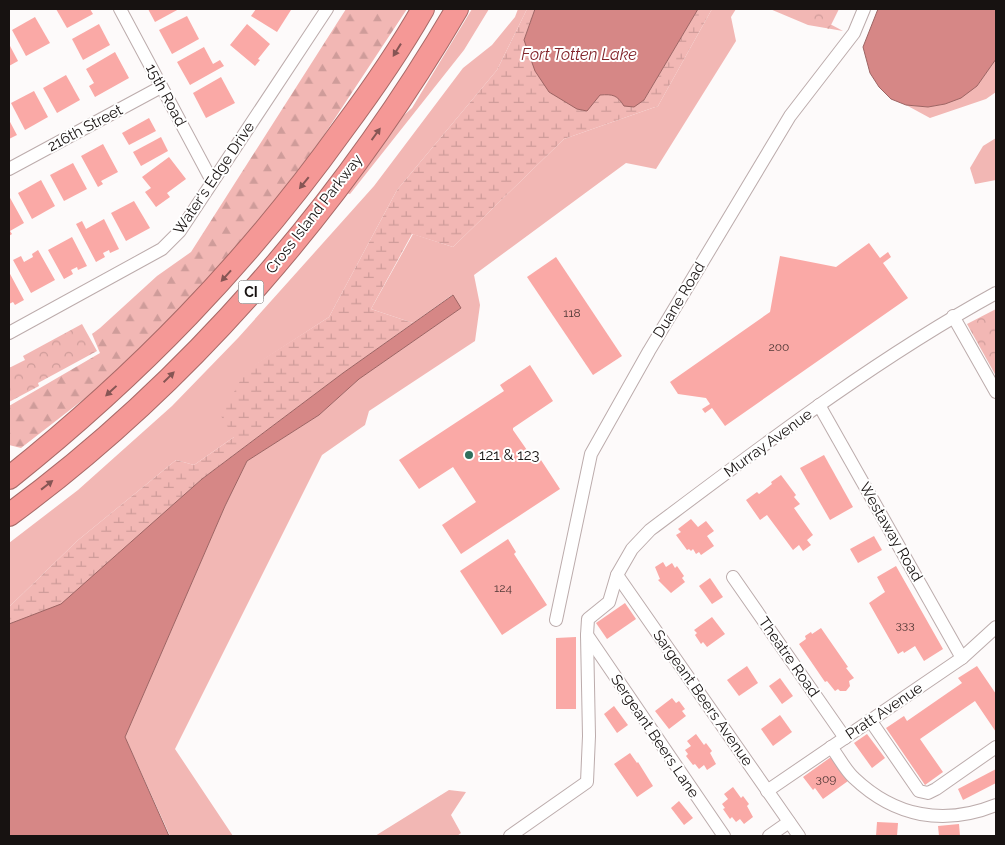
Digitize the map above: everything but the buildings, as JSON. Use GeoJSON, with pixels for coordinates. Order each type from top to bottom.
{"type":"FeatureCollection","features":[{"type":"Feature","properties":{"kind":"highway","name":"Cross Island Parkway"},"geometry":{"type":"LineString","coordinates":[[9,478],[49,446],[137,367],[194,311],[258,240],[314,170],[385,71],[423,9]]}},
{"type":"Feature","properties":{"kind":"highway","name":"Cross Island Parkway"},"geometry":{"type":"LineString","coordinates":[[9,515],[78,460],[145,400],[216,330],[277,263],[334,193],[387,120],[437,44],[457,9]]}},
{"type":"Feature","properties":{"kind":"street","name":"15th Road"},"geometry":{"type":"LineString","coordinates":[[120,9],[212,181]]}},
{"type":"Feature","properties":{"kind":"street","name":"Water's Edge Drive"},"geometry":{"type":"LineString","coordinates":[[9,333],[162,249],[180,231],[327,9]]}},
{"type":"Feature","properties":{"kind":"street","name":"Duane Road"},"geometry":{"type":"LineString","coordinates":[[556,620],[591,454],[649,351],[790,116],[854,33],[864,9]]}},
{"type":"Feature","properties":{"kind":"street","name":"216th Street"},"geometry":{"type":"LineString","coordinates":[[9,169],[161,87]]}},
{"type":"Feature","properties":{"kind":"street","name":"Murray Avenue"},"geometry":{"type":"LineString","coordinates":[[587,635],[588,620],[608,602],[617,575],[632,549],[650,530],[819,405],[953,316],[996,293]]}},
{"type":"Feature","properties":{"kind":"street"},"geometry":{"type":"LineString","coordinates":[[953,316],[996,392]]}},
{"type":"Feature","properties":{"kind":"street","name":"Westaway Road"},"geometry":{"type":"LineString","coordinates":[[819,405],[962,658]]}},
{"type":"Feature","properties":{"kind":"street","name":"Sargeant Beers Avenue"},"geometry":{"type":"LineString","coordinates":[[617,575],[799,836]]}},
{"type":"Feature","properties":{"kind":"street","name":"Theatre Road"},"geometry":{"type":"LineString","coordinates":[[733,577],[845,738]]}},
{"type":"Feature","properties":{"kind":"street","name":"Pratt Avenue"},"geometry":{"type":"LineString","coordinates":[[767,790],[962,658],[995,630]]}},
{"type":"Feature","properties":{"kind":"street"},"geometry":{"type":"LineString","coordinates":[[510,836],[587,782],[589,736],[587,635]]}},
{"type":"Feature","properties":{"kind":"street","name":"Sergeant Beers Lane"},"geometry":{"type":"LineString","coordinates":[[587,635],[724,836]]}},
{"type":"Feature","properties":{"kind":"street"},"geometry":{"type":"LineString","coordinates":[[870,720],[919,791],[928,793],[996,747]]}},
{"type":"Feature","properties":{"kind":"street"},"geometry":{"type":"LineString","coordinates":[[832,747],[852,777],[875,796],[891,805],[908,811],[938,816],[956,816],[980,811],[996,805]]}},
{"type":"Feature","properties":{"kind":"street"},"geometry":{"type":"LineString","coordinates":[[769,836],[789,822]]}},
{"type":"Feature","properties":{"kind":"green space"},"geometry":{"type":"Polygon","coordinates":[[[346,9],[407,9],[320,141],[249,234],[170,322],[93,392],[21,448],[9,445],[9,406],[100,353],[92,334],[157,276],[191,252],[346,9]]]}},
{"type":"Feature","properties":{"kind":"green space"},"geometry":{"type":"Polygon","coordinates":[[[472,9],[489,9],[464,50],[350,194],[345,193],[394,124],[412,108],[472,9]]]}},
{"type":"Feature","properties":{"kind":"green space"},"geometry":{"type":"Polygon","coordinates":[[[518,9],[527,9],[497,70],[397,190],[329,317],[246,371],[234,437],[194,465],[176,460],[77,541],[9,607],[9,543],[78,490],[172,406],[238,338],[374,186],[463,68],[492,45],[515,17],[518,9]]]}},
{"type":"Feature","properties":{"kind":"green space"},"geometry":{"type":"Polygon","coordinates":[[[527,9],[535,9],[524,40],[600,95],[611,94],[619,98],[644,100],[698,9],[712,9],[658,106],[564,139],[453,247],[412,234],[371,309],[413,323],[202,479],[61,605],[9,624],[9,607],[77,541],[176,460],[194,465],[234,437],[221,416],[246,370],[329,317],[397,190],[497,70],[527,9]]]}},
{"type":"Feature","properties":{"kind":"green space"},"geometry":{"type":"Polygon","coordinates":[[[712,9],[736,9],[731,17],[736,41],[656,169],[626,163],[474,275],[480,305],[475,341],[369,411],[365,425],[322,455],[175,749],[233,836],[170,836],[125,737],[225,506],[247,461],[319,415],[359,379],[461,308],[452,295],[413,323],[371,309],[413,234],[453,247],[564,139],[658,106],[712,9]]]}},
{"type":"Feature","properties":{"kind":"green space"},"geometry":{"type":"Polygon","coordinates":[[[770,9],[802,9],[843,31],[808,25],[770,9]]]}},
{"type":"Feature","properties":{"kind":"green space"},"geometry":{"type":"Polygon","coordinates":[[[785,9],[839,9],[829,29],[785,9]]]}},
{"type":"Feature","properties":{"kind":"green space"},"geometry":{"type":"Polygon","coordinates":[[[996,59],[996,92],[986,99],[930,118],[906,105],[928,107],[945,104],[977,86],[996,59]]]}},
{"type":"Feature","properties":{"kind":"green space"},"geometry":{"type":"Polygon","coordinates":[[[996,138],[996,180],[975,184],[970,168],[983,146],[996,138]]]}},
{"type":"Feature","properties":{"kind":"green space"},"geometry":{"type":"Polygon","coordinates":[[[996,309],[996,376],[967,324],[996,309]]]}},
{"type":"Feature","properties":{"kind":"green space"},"geometry":{"type":"Polygon","coordinates":[[[82,324],[97,351],[38,383],[39,386],[9,402],[9,368],[25,360],[23,356],[82,324]]]}},
{"type":"Feature","properties":{"kind":"green space"},"geometry":{"type":"Polygon","coordinates":[[[449,790],[466,792],[451,815],[461,833],[457,836],[375,836],[449,790]]]}},
{"type":"Feature","properties":{"kind":"water","name":"Fort Totten Lake"},"geometry":{"type":"Polygon","coordinates":[[[535,9],[698,9],[644,100],[634,107],[624,106],[614,96],[600,95],[587,111],[577,109],[549,92],[535,71],[524,40],[535,9]]]}},
{"type":"Feature","properties":{"kind":"water"},"geometry":{"type":"Polygon","coordinates":[[[878,9],[996,9],[996,59],[977,86],[961,98],[945,104],[928,107],[906,105],[891,99],[879,87],[870,73],[863,47],[878,9]]]}},
{"type":"Feature","properties":{"kind":"water"},"geometry":{"type":"Polygon","coordinates":[[[453,295],[461,308],[359,379],[319,415],[247,461],[225,506],[125,737],[169,836],[9,836],[9,624],[61,604],[202,479],[343,373],[453,295]]]}},
{"type":"Feature","properties":{"kind":"place","name":"121 & 123"},"geometry":{"type":"Point","coordinates":[469,455]}}]}
